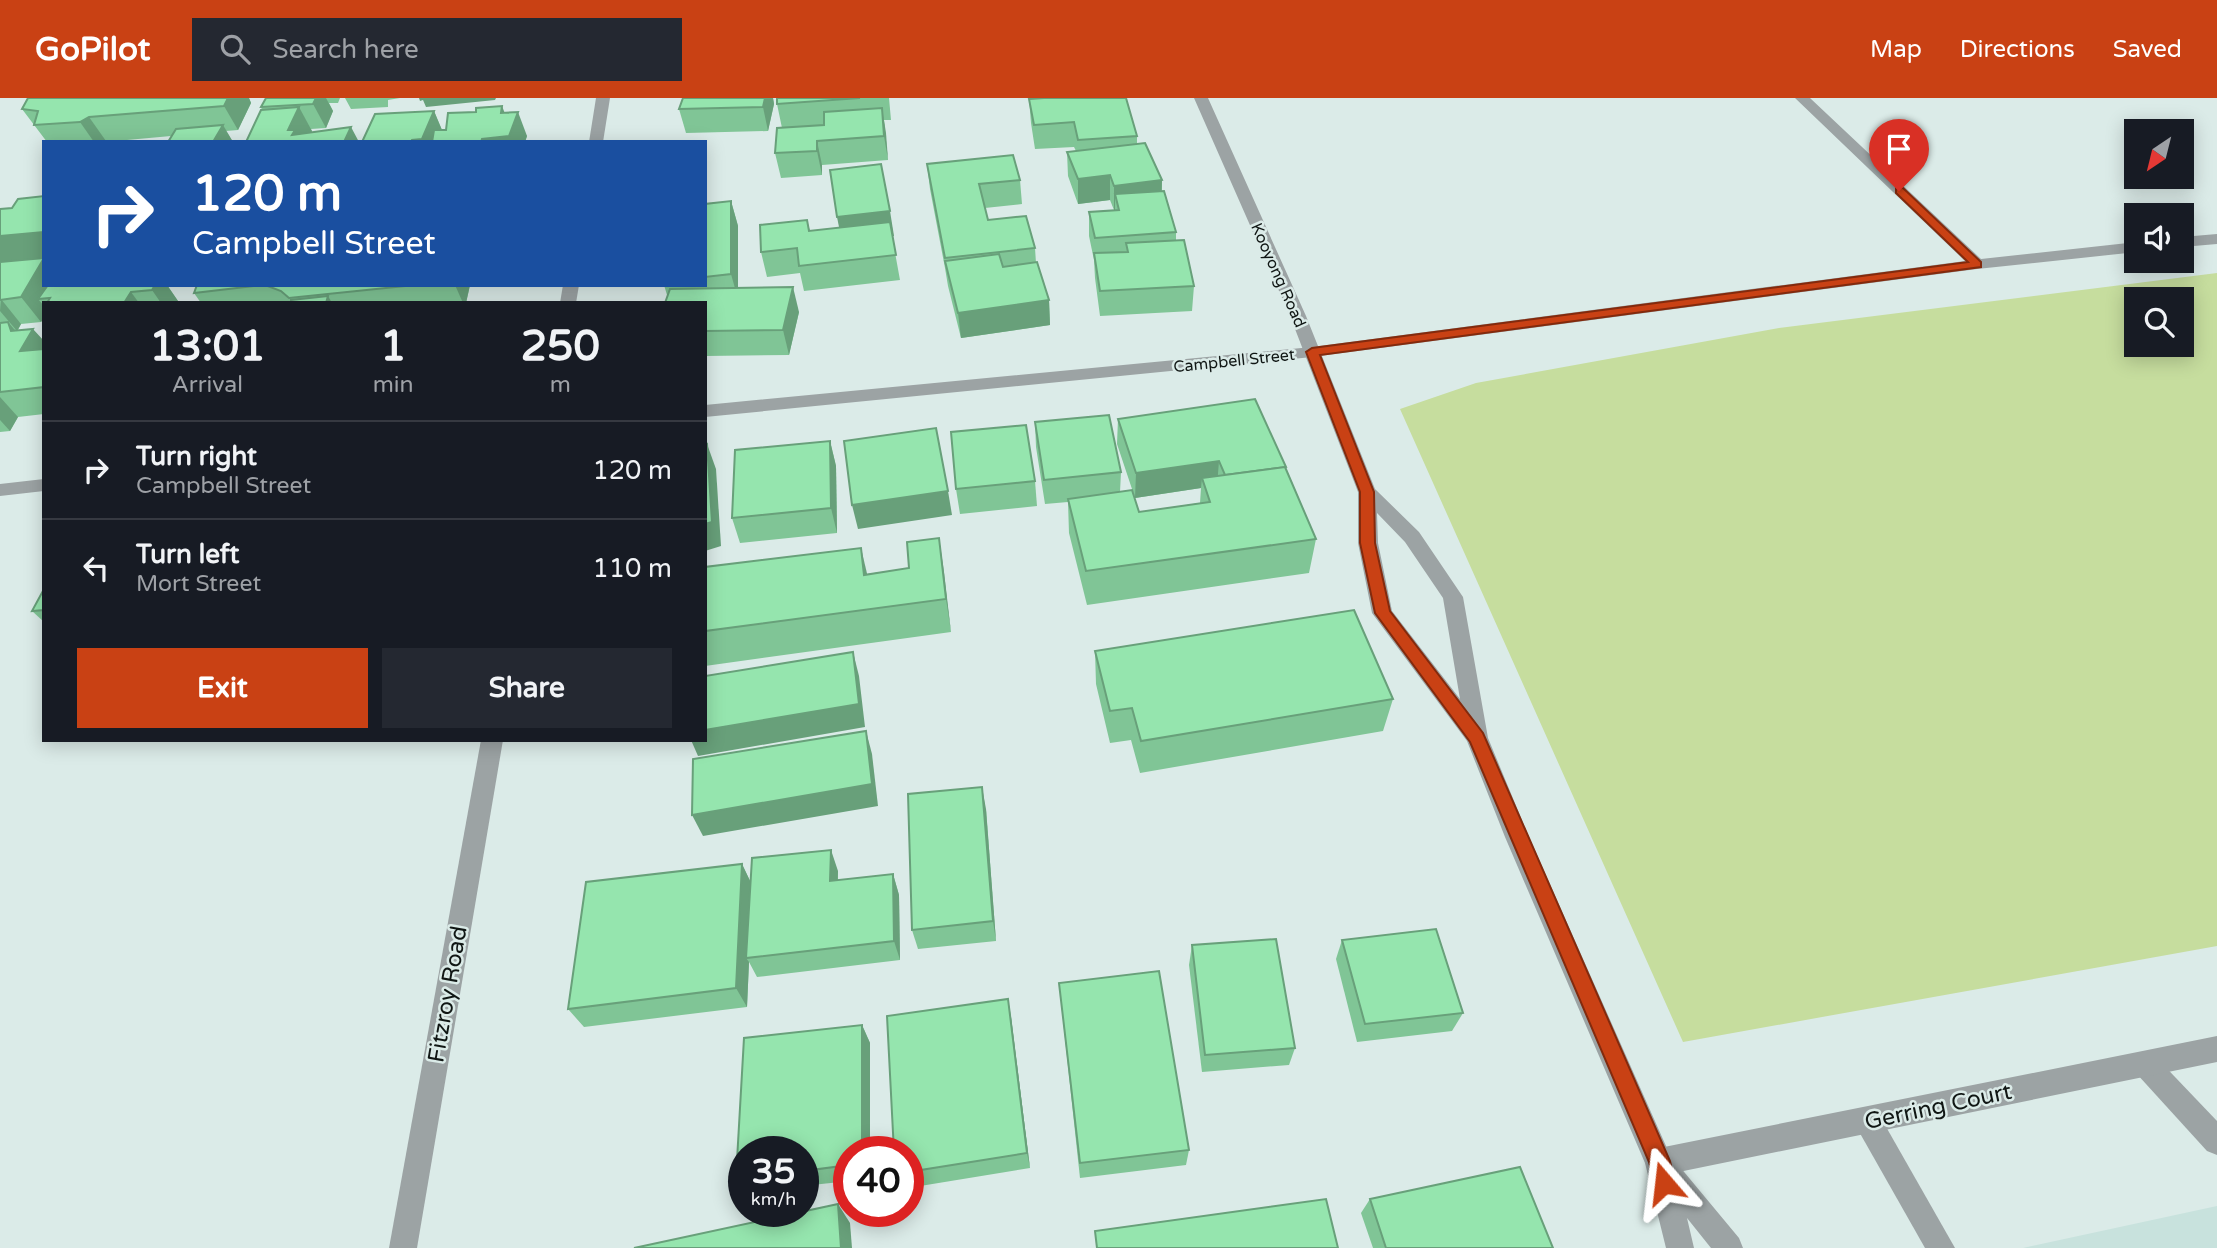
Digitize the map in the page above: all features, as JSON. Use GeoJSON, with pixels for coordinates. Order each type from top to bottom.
{"type":"FeatureCollection","features":[{"type":"Feature","properties":{"kind":"street"},"geometry":{"type":"LineString","coordinates":[[596,140],[603,98]]}},
{"type":"Feature","properties":{"kind":"street","name":"Kooyong Road"},"geometry":{"type":"LineString","coordinates":[[1201,98],[1312,352],[1367,492],[1368,543],[1382,613],[1477,738]]}},
{"type":"Feature","properties":{"kind":"street"},"geometry":{"type":"LineString","coordinates":[[1802,98],[1977,264]]}},
{"type":"Feature","properties":{"kind":"street"},"geometry":{"type":"LineString","coordinates":[[2194,241],[2217,239]]}},
{"type":"Feature","properties":{"kind":"street","name":"Campbell Street"},"geometry":{"type":"LineString","coordinates":[[707,411],[1312,352],[1977,264],[2124,248]]}},
{"type":"Feature","properties":{"kind":"street"},"geometry":{"type":"LineString","coordinates":[[0,490],[42,485]]}},
{"type":"Feature","properties":{"kind":"street","name":"Kooyong Road"},"geometry":{"type":"LineString","coordinates":[[1367,492],[1412,537],[1453,597],[1477,738],[1517,837],[1659,1161],[1680,1248]]}},
{"type":"Feature","properties":{"kind":"street","name":"Fitzroy Road"},"geometry":{"type":"LineString","coordinates":[[403,1248],[492,742]]}},
{"type":"Feature","properties":{"kind":"street","name":"Gerring Court"},"geometry":{"type":"LineString","coordinates":[[1659,1161],[2217,1049]]}},
{"type":"Feature","properties":{"kind":"street"},"geometry":{"type":"LineString","coordinates":[[2145,1064],[2217,1141]]}},
{"type":"Feature","properties":{"kind":"street"},"geometry":{"type":"LineString","coordinates":[[1867,1121],[1941,1248]]}},
{"type":"Feature","properties":{"kind":"street","name":"Kooyong Road"},"geometry":{"type":"LineString","coordinates":[[1659,1161],[1729,1248]]}},
{"type":"Feature","properties":{"kind":"shaded area"},"geometry":{"type":"Polygon","coordinates":[[[2217,1206],[2217,1248],[2023,1248],[2217,1206]]]}},
{"type":"Feature","properties":{"kind":"green space"},"geometry":{"type":"Polygon","coordinates":[[[2217,273],[2217,946],[1683,1042],[1400,409],[1476,383],[1779,328],[2217,273]]]}},
{"type":"Feature","properties":{"kind":"building"},"geometry":{"type":"Polygon","coordinates":[[[28,98],[228,98],[224,106],[89,117],[80,122],[34,125],[38,111],[22,109],[28,98]]]}},
{"type":"Feature","properties":{"kind":"building"},"geometry":{"type":"Polygon","coordinates":[[[266,98],[316,98],[313,104],[261,107],[266,98]]]}},
{"type":"Feature","properties":{"kind":"building"},"geometry":{"type":"Polygon","coordinates":[[[683,98],[765,98],[763,107],[679,109],[683,98]]]}},
{"type":"Feature","properties":{"kind":"building"},"geometry":{"type":"Polygon","coordinates":[[[777,98],[860,98],[777,104],[777,98]]]}},
{"type":"Feature","properties":{"kind":"building"},"geometry":{"type":"Polygon","coordinates":[[[1126,98],[1137,136],[1078,140],[1074,122],[1034,125],[1029,99],[1126,98]]]}},
{"type":"Feature","properties":{"kind":"building"},"geometry":{"type":"Polygon","coordinates":[[[502,106],[501,113],[518,112],[509,136],[482,140],[432,140],[434,130],[446,130],[448,113],[476,112],[476,108],[502,106]]]}},
{"type":"Feature","properties":{"kind":"building"},"geometry":{"type":"Polygon","coordinates":[[[299,107],[288,130],[295,130],[292,135],[351,127],[345,140],[247,140],[261,110],[299,107]]]}},
{"type":"Feature","properties":{"kind":"building"},"geometry":{"type":"Polygon","coordinates":[[[882,108],[884,136],[817,141],[817,151],[775,153],[777,128],[824,125],[824,112],[882,108]]]}},
{"type":"Feature","properties":{"kind":"building"},"geometry":{"type":"Polygon","coordinates":[[[434,111],[422,139],[363,140],[375,114],[434,111]]]}},
{"type":"Feature","properties":{"kind":"building"},"geometry":{"type":"Polygon","coordinates":[[[223,125],[214,140],[169,140],[176,129],[223,125]]]}},
{"type":"Feature","properties":{"kind":"building"},"geometry":{"type":"Polygon","coordinates":[[[1145,143],[1162,180],[1114,186],[1110,175],[1078,179],[1067,152],[1145,143]]]}},
{"type":"Feature","properties":{"kind":"building"},"geometry":{"type":"Polygon","coordinates":[[[1013,155],[1020,180],[979,184],[988,220],[1026,216],[1035,248],[945,258],[927,164],[1013,155]]]}},
{"type":"Feature","properties":{"kind":"building"},"geometry":{"type":"Polygon","coordinates":[[[881,164],[890,211],[837,217],[830,170],[881,164]]]}},
{"type":"Feature","properties":{"kind":"building"},"geometry":{"type":"Polygon","coordinates":[[[1164,191],[1176,232],[1095,238],[1089,212],[1119,210],[1115,194],[1164,191]]]}},
{"type":"Feature","properties":{"kind":"building"},"geometry":{"type":"Polygon","coordinates":[[[42,196],[42,232],[0,236],[0,209],[12,208],[18,199],[42,196]]]}},
{"type":"Feature","properties":{"kind":"building"},"geometry":{"type":"Polygon","coordinates":[[[731,201],[731,274],[707,277],[707,204],[731,201]]]}},
{"type":"Feature","properties":{"kind":"building"},"geometry":{"type":"Polygon","coordinates":[[[807,220],[809,231],[890,222],[896,255],[799,266],[797,248],[761,252],[760,225],[807,220]]]}},
{"type":"Feature","properties":{"kind":"building"},"geometry":{"type":"Polygon","coordinates":[[[1184,240],[1194,286],[1100,291],[1094,253],[1128,252],[1126,243],[1184,240]]]}},
{"type":"Feature","properties":{"kind":"building"},"geometry":{"type":"Polygon","coordinates":[[[999,254],[1003,267],[1037,262],[1049,300],[958,313],[945,261],[999,254]]]}},
{"type":"Feature","properties":{"kind":"building"},"geometry":{"type":"Polygon","coordinates":[[[42,258],[21,297],[0,300],[0,262],[42,258]]]}},
{"type":"Feature","properties":{"kind":"building"},"geometry":{"type":"Polygon","coordinates":[[[47,287],[154,287],[152,290],[131,292],[125,301],[38,299],[47,287]]]}},
{"type":"Feature","properties":{"kind":"building"},"geometry":{"type":"Polygon","coordinates":[[[196,287],[246,287],[194,293],[196,287]]]}},
{"type":"Feature","properties":{"kind":"building"},"geometry":{"type":"Polygon","coordinates":[[[270,287],[396,287],[289,298],[270,287]]]}},
{"type":"Feature","properties":{"kind":"building"},"geometry":{"type":"Polygon","coordinates":[[[793,287],[783,330],[707,331],[707,301],[666,301],[670,289],[793,287]]]}},
{"type":"Feature","properties":{"kind":"building"},"geometry":{"type":"Polygon","coordinates":[[[328,296],[327,301],[291,300],[328,296]]]}},
{"type":"Feature","properties":{"kind":"building"},"geometry":{"type":"Polygon","coordinates":[[[8,322],[11,331],[33,329],[20,351],[42,349],[42,387],[0,392],[0,323],[8,322]]]}},
{"type":"Feature","properties":{"kind":"building"},"geometry":{"type":"Polygon","coordinates":[[[1255,399],[1286,467],[1225,475],[1219,461],[1136,473],[1118,419],[1255,399]]]}},
{"type":"Feature","properties":{"kind":"building"},"geometry":{"type":"Polygon","coordinates":[[[1109,415],[1121,472],[1044,480],[1035,422],[1109,415]]]}},
{"type":"Feature","properties":{"kind":"building"},"geometry":{"type":"Polygon","coordinates":[[[1026,425],[1035,481],[956,489],[951,432],[1026,425]]]}},
{"type":"Feature","properties":{"kind":"building"},"geometry":{"type":"Polygon","coordinates":[[[936,428],[948,491],[852,505],[844,441],[936,428]]]}},
{"type":"Feature","properties":{"kind":"building"},"geometry":{"type":"Polygon","coordinates":[[[830,441],[831,508],[732,518],[735,450],[830,441]]]}},
{"type":"Feature","properties":{"kind":"building"},"geometry":{"type":"Polygon","coordinates":[[[707,444],[712,522],[707,523],[707,444]]]}},
{"type":"Feature","properties":{"kind":"building"},"geometry":{"type":"Polygon","coordinates":[[[1285,467],[1316,539],[1086,571],[1068,499],[1132,490],[1139,512],[1210,502],[1202,478],[1285,467]]]}},
{"type":"Feature","properties":{"kind":"building"},"geometry":{"type":"Polygon","coordinates":[[[939,538],[946,599],[707,631],[707,567],[861,548],[864,575],[909,568],[907,542],[939,538]]]}},
{"type":"Feature","properties":{"kind":"building"},"geometry":{"type":"Polygon","coordinates":[[[42,593],[42,610],[32,611],[42,593]]]}},
{"type":"Feature","properties":{"kind":"building"},"geometry":{"type":"Polygon","coordinates":[[[1354,610],[1393,699],[1141,741],[1132,708],[1110,711],[1095,651],[1354,610]]]}},
{"type":"Feature","properties":{"kind":"building"},"geometry":{"type":"Polygon","coordinates":[[[853,652],[859,704],[707,730],[707,676],[853,652]]]}},
{"type":"Feature","properties":{"kind":"building"},"geometry":{"type":"Polygon","coordinates":[[[866,731],[872,784],[692,815],[693,759],[866,731]]]}},
{"type":"Feature","properties":{"kind":"building"},"geometry":{"type":"Polygon","coordinates":[[[982,787],[993,921],[912,930],[908,794],[982,787]]]}},
{"type":"Feature","properties":{"kind":"building"},"geometry":{"type":"Polygon","coordinates":[[[831,850],[830,881],[893,874],[894,941],[746,958],[752,858],[831,850]]]}},
{"type":"Feature","properties":{"kind":"building"},"geometry":{"type":"Polygon","coordinates":[[[742,864],[736,988],[568,1009],[586,882],[742,864]]]}},
{"type":"Feature","properties":{"kind":"building"},"geometry":{"type":"Polygon","coordinates":[[[1436,929],[1463,1013],[1365,1024],[1342,940],[1436,929]]]}},
{"type":"Feature","properties":{"kind":"building"},"geometry":{"type":"Polygon","coordinates":[[[1276,939],[1295,1048],[1205,1055],[1192,945],[1276,939]]]}},
{"type":"Feature","properties":{"kind":"building"},"geometry":{"type":"Polygon","coordinates":[[[1159,971],[1189,1150],[1080,1163],[1059,983],[1159,971]]]}},
{"type":"Feature","properties":{"kind":"building"},"geometry":{"type":"Polygon","coordinates":[[[1008,999],[1027,1153],[924,1169],[924,1136],[893,1136],[887,1016],[1008,999]]]}},
{"type":"Feature","properties":{"kind":"building"},"geometry":{"type":"Polygon","coordinates":[[[862,1025],[862,1136],[833,1136],[833,1167],[819,1169],[819,1136],[738,1136],[744,1038],[862,1025]]]}},
{"type":"Feature","properties":{"kind":"building"},"geometry":{"type":"Polygon","coordinates":[[[1520,1167],[1553,1248],[1386,1248],[1370,1199],[1520,1167]]]}},
{"type":"Feature","properties":{"kind":"building"},"geometry":{"type":"Polygon","coordinates":[[[1326,1199],[1338,1248],[1097,1248],[1095,1231],[1326,1199]]]}},
{"type":"Feature","properties":{"kind":"building"},"geometry":{"type":"Polygon","coordinates":[[[833,1205],[833,1227],[840,1227],[841,1248],[634,1248],[731,1227],[819,1227],[819,1208],[833,1205]]]}},
{"type":"Feature","properties":{"kind":"route"},"geometry":{"type":"LineString","coordinates":[[1664,1183],[1659,1161],[1517,837],[1477,738],[1382,613],[1368,543],[1367,492],[1312,352],[1977,264],[1899,191]]}}]}
